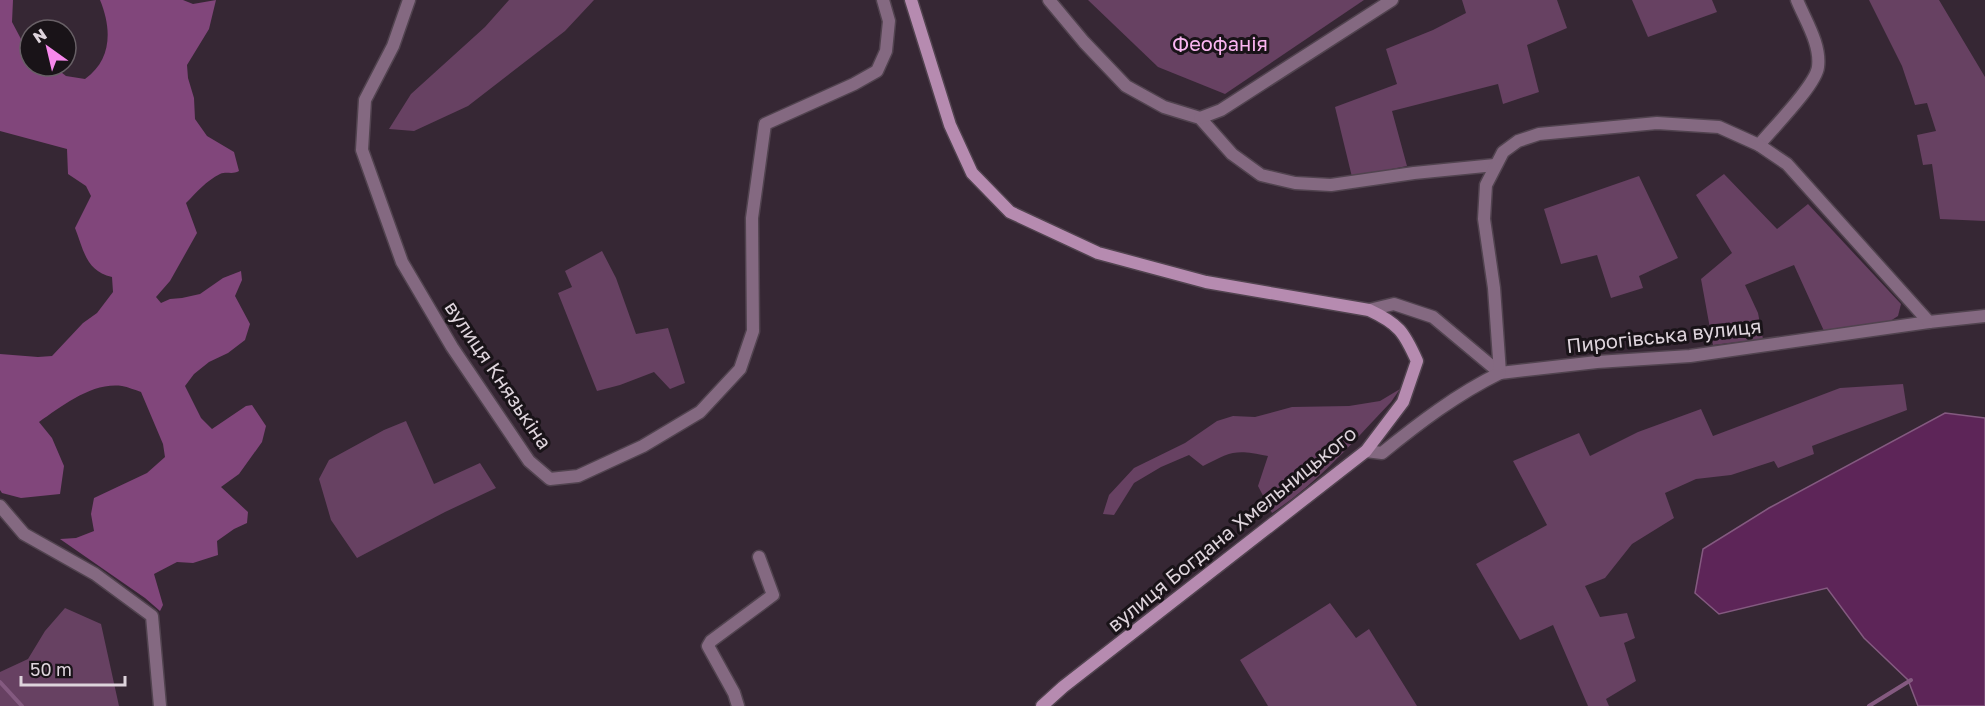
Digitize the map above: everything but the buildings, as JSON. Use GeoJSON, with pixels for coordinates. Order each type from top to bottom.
{"type":"FeatureCollection","features":[{"type":"Feature","properties":{"kind":"street","name":"вулиця Князькіна"},"geometry":{"type":"LineString","coordinates":[[409,0],[393,46],[365,100],[362,150],[402,262],[452,347],[529,461],[550,479],[578,476],[644,446],[700,412],[740,369],[753,331],[752,218],[765,124],[854,84],[877,70],[886,51],[889,21],[883,0]]}},
{"type":"Feature","properties":{"kind":"street","name":"вулиця Богдана Хмельницького"},"geometry":{"type":"LineString","coordinates":[[911,0],[950,125],[967,164],[972,173],[1010,212],[1098,253],[1206,282],[1369,310],[1389,320],[1406,336],[1417,362],[1403,402],[1366,451],[1063,687],[1042,706]]}},
{"type":"Feature","properties":{"kind":"street"},"geometry":{"type":"LineString","coordinates":[[1049,0],[1084,42],[1126,86],[1164,107],[1200,118],[1232,153],[1261,175],[1295,183],[1331,185],[1414,173],[1495,165]]}},
{"type":"Feature","properties":{"kind":"street"},"geometry":{"type":"LineString","coordinates":[[1200,118],[1221,110],[1392,0]]}},
{"type":"Feature","properties":{"kind":"street"},"geometry":{"type":"LineString","coordinates":[[1759,145],[1811,83],[1818,69],[1818,55],[1813,36],[1797,0]]}},
{"type":"Feature","properties":{"kind":"street"},"geometry":{"type":"LineString","coordinates":[[1500,373],[1494,288],[1484,219],[1486,185],[1503,152],[1518,141],[1539,134],[1657,123],[1719,127],[1759,145],[1786,164],[1929,322]]}},
{"type":"Feature","properties":{"kind":"street"},"geometry":{"type":"LineString","coordinates":[[1369,310],[1394,304],[1433,317],[1500,373]]}},
{"type":"Feature","properties":{"kind":"street","name":"Пирогівська вулиця"},"geometry":{"type":"LineString","coordinates":[[1500,373],[1597,362],[1690,356],[1985,316]]}},
{"type":"Feature","properties":{"kind":"street"},"geometry":{"type":"LineString","coordinates":[[1366,451],[1382,453],[1424,419],[1477,384],[1500,373]]}},
{"type":"Feature","properties":{"kind":"street"},"geometry":{"type":"LineString","coordinates":[[0,506],[24,534],[95,574],[152,616],[160,706]]}},
{"type":"Feature","properties":{"kind":"street"},"geometry":{"type":"LineString","coordinates":[[738,706],[734,693],[708,646],[711,640],[773,594],[759,557]]}},
{"type":"Feature","properties":{"kind":"green space"},"geometry":{"type":"Polygon","coordinates":[[[509,0],[594,0],[565,31],[468,106],[414,131],[389,129],[411,94],[485,27],[509,0]]]}},
{"type":"Feature","properties":{"kind":"green space","name":"Феофанія"},"geometry":{"type":"Polygon","coordinates":[[[1088,0],[1364,0],[1225,94],[1158,67],[1088,0]]]}},
{"type":"Feature","properties":{"kind":"green space"},"geometry":{"type":"Polygon","coordinates":[[[1462,0],[1557,0],[1567,28],[1527,45],[1539,92],[1503,104],[1498,84],[1392,111],[1407,166],[1352,177],[1335,107],[1397,84],[1386,49],[1433,30],[1466,13],[1462,0]]]}},
{"type":"Feature","properties":{"kind":"green space"},"geometry":{"type":"Polygon","coordinates":[[[1632,0],[1712,0],[1717,12],[1648,37],[1632,0]]]}},
{"type":"Feature","properties":{"kind":"green space"},"geometry":{"type":"Polygon","coordinates":[[[1869,0],[1939,0],[1985,77],[1985,221],[1940,219],[1932,164],[1923,165],[1917,135],[1936,131],[1927,103],[1915,105],[1902,66],[1869,0]]]}},
{"type":"Feature","properties":{"kind":"green space"},"geometry":{"type":"Polygon","coordinates":[[[1724,174],[1777,229],[1808,204],[1901,304],[1898,316],[1884,325],[1824,331],[1794,265],[1745,285],[1758,313],[1763,339],[1713,345],[1701,279],[1732,253],[1696,195],[1724,174]]]}},
{"type":"Feature","properties":{"kind":"green space"},"geometry":{"type":"Polygon","coordinates":[[[1639,176],[1678,258],[1639,276],[1643,288],[1611,298],[1597,255],[1561,264],[1544,209],[1639,176]]]}},
{"type":"Feature","properties":{"kind":"green space"},"geometry":{"type":"Polygon","coordinates":[[[602,251],[616,278],[636,334],[668,328],[685,383],[670,389],[654,372],[597,391],[558,293],[572,287],[565,271],[602,251]]]}},
{"type":"Feature","properties":{"kind":"green space"},"geometry":{"type":"Polygon","coordinates":[[[1903,384],[1907,410],[1812,446],[1814,454],[1778,468],[1774,461],[1731,475],[1696,479],[1665,493],[1674,518],[1632,544],[1605,578],[1585,586],[1600,617],[1627,613],[1635,638],[1624,643],[1636,681],[1606,699],[1609,706],[1588,706],[1553,625],[1520,640],[1476,564],[1547,525],[1513,461],[1579,433],[1590,456],[1638,432],[1701,409],[1713,436],[1840,388],[1903,384]]]}},
{"type":"Feature","properties":{"kind":"green space"},"geometry":{"type":"Polygon","coordinates":[[[1400,389],[1391,402],[1334,461],[1305,489],[1272,513],[1258,486],[1268,456],[1241,452],[1228,454],[1203,466],[1189,455],[1161,467],[1134,483],[1114,515],[1103,514],[1109,495],[1134,468],[1185,443],[1217,421],[1233,416],[1255,417],[1292,407],[1349,406],[1380,401],[1400,389]]]}},
{"type":"Feature","properties":{"kind":"green space"},"geometry":{"type":"Polygon","coordinates":[[[406,421],[434,484],[480,463],[496,488],[357,558],[331,520],[319,479],[329,460],[384,430],[406,421]]]}},
{"type":"Feature","properties":{"kind":"green space"},"geometry":{"type":"Polygon","coordinates":[[[1330,603],[1356,638],[1369,629],[1417,706],[1268,706],[1240,660],[1330,603]]]}},
{"type":"Feature","properties":{"kind":"green space"},"geometry":{"type":"Polygon","coordinates":[[[65,608],[101,624],[119,706],[0,706],[0,672],[28,659],[45,631],[65,608]]]}},
{"type":"Feature","properties":{"kind":"shaded area"},"geometry":{"type":"Polygon","coordinates":[[[0,0],[13,0],[12,22],[18,33],[18,78],[85,79],[100,63],[107,43],[107,22],[100,0],[183,0],[193,4],[216,0],[209,29],[187,65],[188,78],[194,98],[195,119],[207,136],[234,152],[239,171],[223,173],[215,177],[186,203],[197,233],[170,281],[156,297],[161,303],[170,299],[200,294],[223,278],[241,271],[242,280],[235,296],[250,324],[245,340],[228,353],[209,362],[194,374],[185,386],[201,418],[212,429],[246,406],[252,405],[266,426],[262,442],[239,474],[221,487],[248,512],[247,523],[217,541],[218,555],[193,563],[177,562],[154,574],[163,605],[160,611],[60,539],[76,538],[94,531],[91,514],[94,498],[147,473],[165,457],[163,444],[141,392],[122,386],[89,391],[39,422],[52,438],[64,466],[60,494],[21,498],[2,493],[0,490],[0,354],[52,356],[83,323],[97,313],[113,292],[112,277],[103,274],[91,265],[75,228],[91,196],[86,186],[68,174],[67,149],[0,131],[0,0]]]}},
{"type":"Feature","properties":{"kind":"shaded area"},"geometry":{"type":"Polygon","coordinates":[[[1945,413],[1985,418],[1985,706],[1918,706],[1908,680],[1864,638],[1827,588],[1719,614],[1695,593],[1703,549],[1769,508],[1945,413]]]}},
{"type":"Feature","properties":{"kind":"waterway"},"geometry":{"type":"LineString","coordinates":[[1869,706],[1911,680]]}},
{"type":"Feature","properties":{"kind":"waterway"},"geometry":{"type":"LineString","coordinates":[[0,682],[22,706]]}}]}
